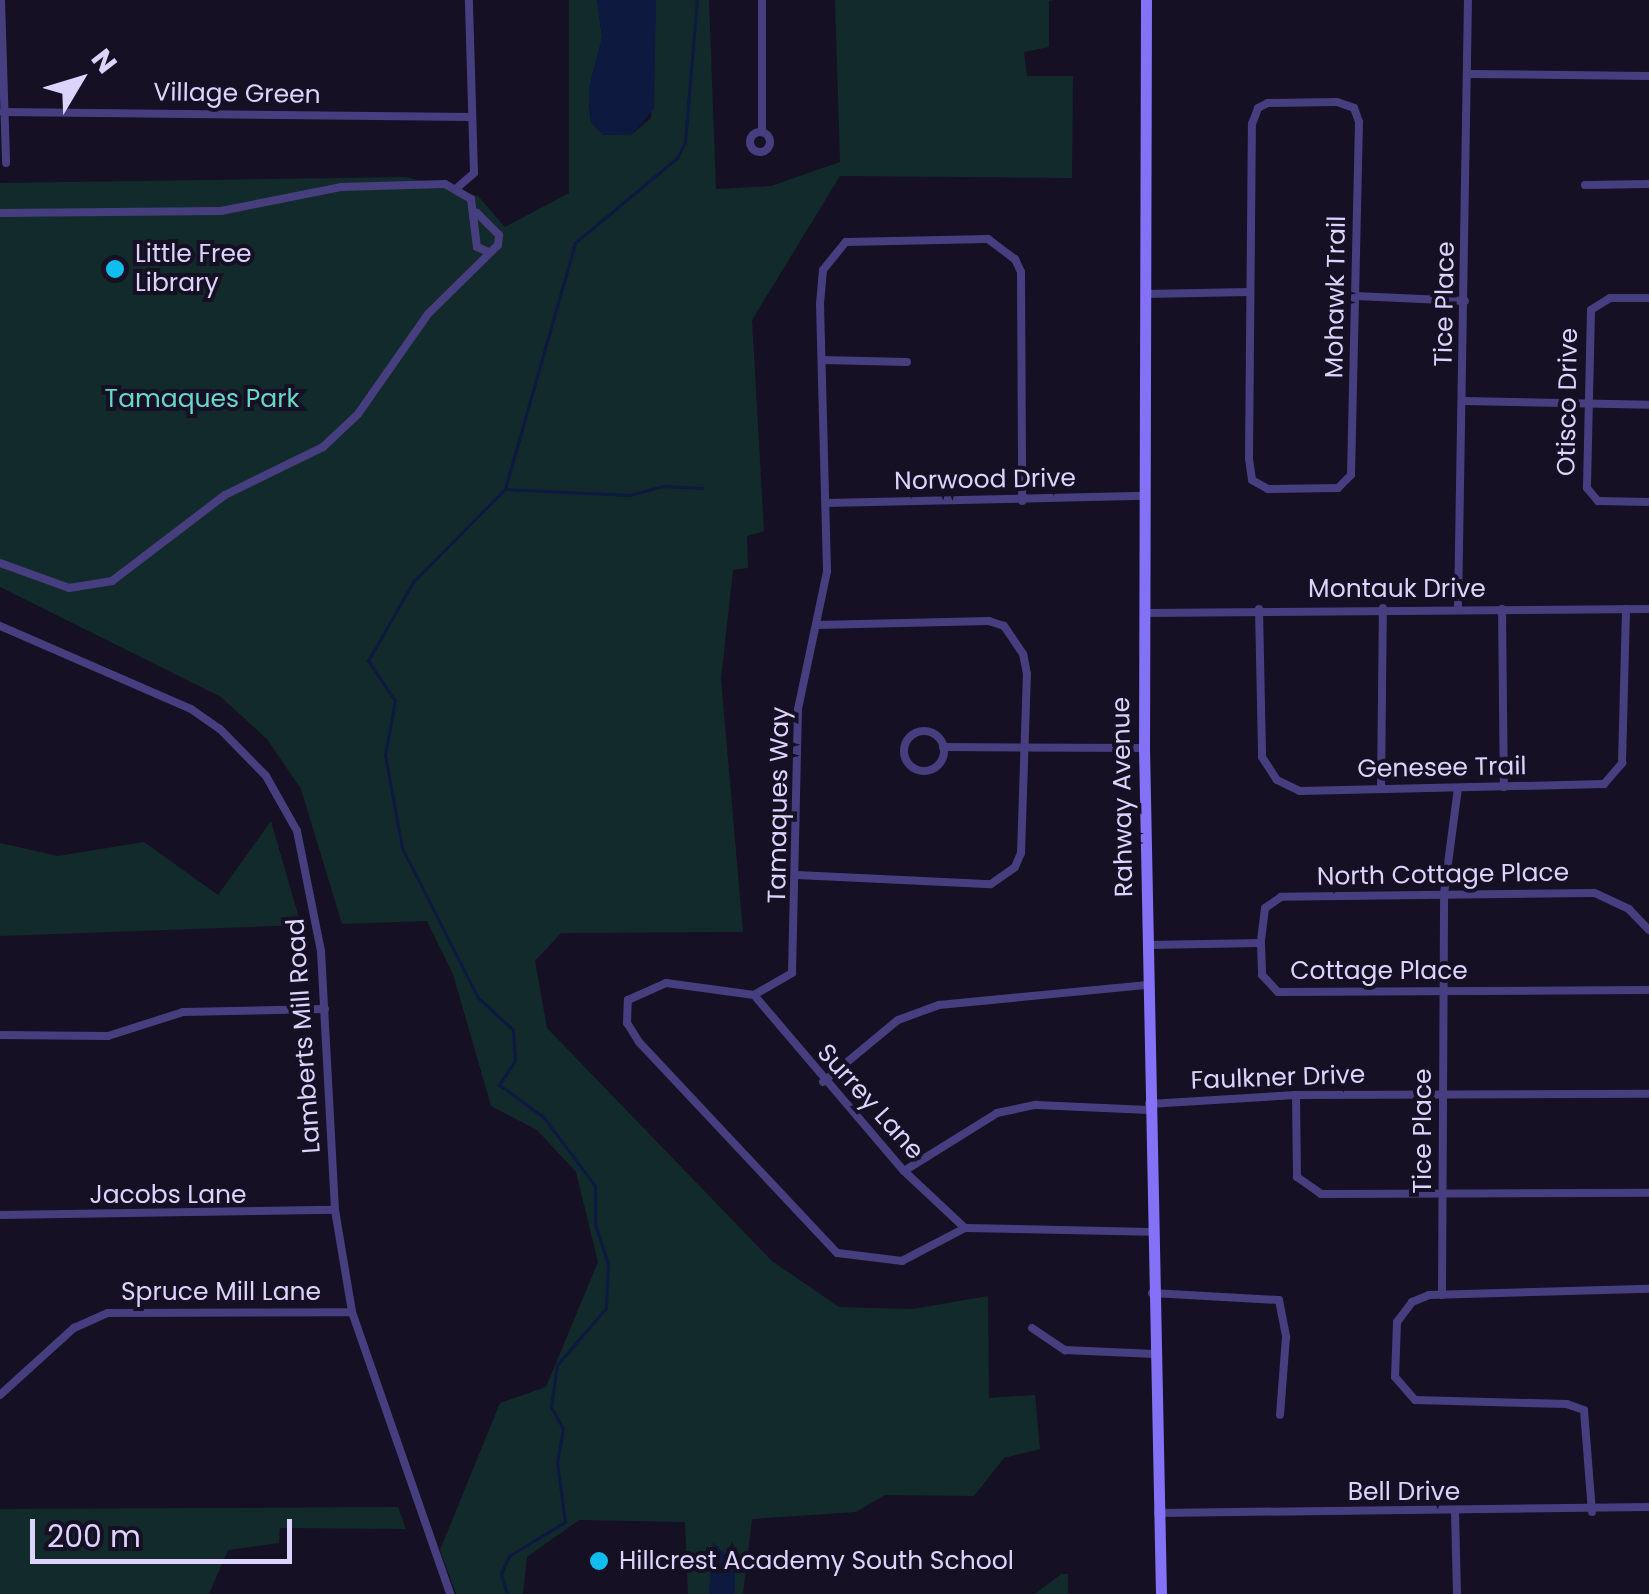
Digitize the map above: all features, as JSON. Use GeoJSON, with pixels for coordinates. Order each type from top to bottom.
{"type":"FeatureCollection","features":[{"type":"Feature","properties":{"kind":"street"},"geometry":{"type":"LineString","coordinates":[[1,0],[6,162]]}},
{"type":"Feature","properties":{"kind":"street"},"geometry":{"type":"LineString","coordinates":[[0,213],[221,211],[341,187],[457,187],[474,173],[469,0]]}},
{"type":"Feature","properties":{"kind":"street"},"geometry":{"type":"LineString","coordinates":[[762,0],[762,132]]}},
{"type":"Feature","properties":{"kind":"street","name":"Rahway Avenue"},"geometry":{"type":"LineString","coordinates":[[1146,0],[1144,748],[1150,1232],[1161,1594]]}},
{"type":"Feature","properties":{"kind":"street","name":"Tice Place"},"geometry":{"type":"LineString","coordinates":[[1458,608],[1468,0]]}},
{"type":"Feature","properties":{"kind":"street"},"geometry":{"type":"LineString","coordinates":[[1466,74],[1649,76]]}},
{"type":"Feature","properties":{"kind":"street","name":"Mohawk Trail"},"geometry":{"type":"LineString","coordinates":[[1337,102],[1354,108],[1359,122],[1351,475],[1338,488],[1268,488],[1249,474],[1250,292],[1258,108],[1337,102]]}},
{"type":"Feature","properties":{"kind":"street","name":"Village Green"},"geometry":{"type":"LineString","coordinates":[[3,112],[471,116]]}},
{"type":"Feature","properties":{"kind":"street"},"geometry":{"type":"LineString","coordinates":[[1585,185],[1649,184]]}},
{"type":"Feature","properties":{"kind":"street"},"geometry":{"type":"LineString","coordinates":[[0,563],[69,588],[112,581],[226,495],[302,462],[344,430],[428,314],[500,238],[457,187]]}},
{"type":"Feature","properties":{"kind":"street"},"geometry":{"type":"LineString","coordinates":[[477,213],[478,246],[489,252]]}},
{"type":"Feature","properties":{"kind":"street","name":"Tamaques Way"},"geometry":{"type":"LineString","coordinates":[[754,995],[792,974],[798,709],[827,571],[823,270],[846,242],[971,237],[1002,247],[1020,272],[1022,501]]}},
{"type":"Feature","properties":{"kind":"street"},"geometry":{"type":"LineString","coordinates":[[1145,294],[1250,292]]}},
{"type":"Feature","properties":{"kind":"street"},"geometry":{"type":"LineString","coordinates":[[1356,296],[1465,300]]}},
{"type":"Feature","properties":{"kind":"street","name":"Otisco Drive"},"geometry":{"type":"LineString","coordinates":[[1649,298],[1610,298],[1591,310],[1587,404],[1589,493],[1598,500],[1649,502]]}},
{"type":"Feature","properties":{"kind":"street"},"geometry":{"type":"LineString","coordinates":[[822,360],[907,362]]}},
{"type":"Feature","properties":{"kind":"street"},"geometry":{"type":"LineString","coordinates":[[1464,401],[1649,405]]}},
{"type":"Feature","properties":{"kind":"street","name":"Norwood Drive"},"geometry":{"type":"LineString","coordinates":[[826,503],[1146,496]]}},
{"type":"Feature","properties":{"kind":"street"},"geometry":{"type":"LineString","coordinates":[[1381,790],[1383,608]]}},
{"type":"Feature","properties":{"kind":"street","name":"Montauk Drive"},"geometry":{"type":"LineString","coordinates":[[1145,614],[1259,609],[1649,609]]}},
{"type":"Feature","properties":{"kind":"street","name":"Genesee Trail"},"geometry":{"type":"LineString","coordinates":[[1259,609],[1267,770],[1300,791],[1594,785],[1618,774],[1626,609]]}},
{"type":"Feature","properties":{"kind":"street"},"geometry":{"type":"LineString","coordinates":[[1502,609],[1504,787]]}},
{"type":"Feature","properties":{"kind":"street"},"geometry":{"type":"LineString","coordinates":[[797,876],[991,884],[1006,877],[1021,853],[1027,674],[1023,654],[1004,626],[988,621],[816,626]]}},
{"type":"Feature","properties":{"kind":"street","name":"Lamberts Mill Road"},"geometry":{"type":"LineString","coordinates":[[0,626],[191,709],[256,764],[282,799],[310,872],[325,1009],[335,1210],[352,1312],[450,1594]]}},
{"type":"Feature","properties":{"kind":"street"},"geometry":{"type":"LineString","coordinates":[[921,731],[933,734],[944,748],[939,764],[929,770],[916,769],[905,756],[910,736],[921,731]]}},
{"type":"Feature","properties":{"kind":"street"},"geometry":{"type":"LineString","coordinates":[[944,748],[1144,748]]}},
{"type":"Feature","properties":{"kind":"street","name":"Tice Place"},"geometry":{"type":"LineString","coordinates":[[1442,1295],[1444,894],[1458,788]]}},
{"type":"Feature","properties":{"kind":"street","name":"North Cottage Place"},"geometry":{"type":"LineString","coordinates":[[1261,943],[1265,908],[1275,899],[1594,893],[1629,909],[1649,930]]}},
{"type":"Feature","properties":{"kind":"street","name":"Cottage Place"},"geometry":{"type":"LineString","coordinates":[[1148,945],[1261,943],[1262,975],[1278,992],[1649,990]]}},
{"type":"Feature","properties":{"kind":"street"},"geometry":{"type":"LineString","coordinates":[[754,995],[666,983],[628,1000],[627,1023],[699,1111],[836,1253],[902,1261],[965,1228],[1150,1232]]}},
{"type":"Feature","properties":{"kind":"street"},"geometry":{"type":"LineString","coordinates":[[822,1082],[884,1030],[939,1004],[1148,985]]}},
{"type":"Feature","properties":{"kind":"street","name":"Surrey Lane"},"geometry":{"type":"LineString","coordinates":[[754,995],[822,1082],[904,1171],[965,1228]]}},
{"type":"Feature","properties":{"kind":"street"},"geometry":{"type":"LineString","coordinates":[[0,1034],[108,1036],[183,1012],[325,1009]]}},
{"type":"Feature","properties":{"kind":"street","name":"Faulkner Drive"},"geometry":{"type":"LineString","coordinates":[[904,1171],[997,1113],[1036,1105],[1149,1107],[1296,1096],[1649,1094]]}},
{"type":"Feature","properties":{"kind":"street"},"geometry":{"type":"LineString","coordinates":[[1296,1096],[1295,1166],[1305,1187],[1330,1196],[1649,1193]]}},
{"type":"Feature","properties":{"kind":"street","name":"Jacobs Lane"},"geometry":{"type":"LineString","coordinates":[[0,1215],[335,1210]]}},
{"type":"Feature","properties":{"kind":"street"},"geometry":{"type":"LineString","coordinates":[[1592,1512],[1584,1410],[1567,1404],[1414,1400],[1399,1385],[1397,1322],[1420,1297],[1649,1290]]}},
{"type":"Feature","properties":{"kind":"street"},"geometry":{"type":"LineString","coordinates":[[1152,1293],[1280,1300],[1286,1337],[1280,1414]]}},
{"type":"Feature","properties":{"kind":"street","name":"Spruce Mill Lane"},"geometry":{"type":"LineString","coordinates":[[0,1395],[95,1316],[352,1312]]}},
{"type":"Feature","properties":{"kind":"street"},"geometry":{"type":"LineString","coordinates":[[1032,1328],[1065,1350],[1154,1354]]}},
{"type":"Feature","properties":{"kind":"street","name":"Bell Drive"},"geometry":{"type":"LineString","coordinates":[[1158,1513],[1592,1512],[1649,1506]]}},
{"type":"Feature","properties":{"kind":"street"},"geometry":{"type":"LineString","coordinates":[[1456,1512],[1457,1594]]}},
{"type":"Feature","properties":{"kind":"green space","name":"Tamaques Park"},"geometry":{"type":"Polygon","coordinates":[[[569,0],[597,0],[602,37],[589,106],[591,122],[603,135],[632,134],[651,118],[656,0],[709,0],[716,189],[771,186],[840,162],[835,0],[1055,0],[1049,1],[1049,47],[1024,52],[1027,76],[1073,76],[1072,178],[840,176],[752,320],[764,531],[747,536],[748,568],[733,570],[721,679],[743,932],[561,933],[535,961],[547,1028],[772,1261],[839,1307],[913,1309],[988,1296],[989,1398],[1035,1395],[1040,1449],[1004,1458],[974,1496],[885,1495],[856,1512],[752,1519],[743,1594],[688,1594],[685,1522],[579,1520],[527,1557],[523,1594],[456,1594],[440,1550],[500,1403],[546,1387],[598,1262],[576,1172],[537,1130],[491,1106],[453,974],[427,921],[342,924],[301,789],[267,739],[221,697],[0,587],[0,183],[406,177],[478,196],[505,227],[569,193],[569,0]]]}},
{"type":"Feature","properties":{"kind":"green space"},"geometry":{"type":"Polygon","coordinates":[[[271,821],[301,925],[0,936],[0,843],[58,856],[144,842],[218,895],[271,821]]]}},
{"type":"Feature","properties":{"kind":"green space"},"geometry":{"type":"Polygon","coordinates":[[[398,1507],[406,1529],[280,1528],[279,1543],[228,1550],[209,1594],[0,1594],[0,1509],[398,1507]]]}},
{"type":"Feature","properties":{"kind":"green space"},"geometry":{"type":"Polygon","coordinates":[[[1061,1574],[1068,1574],[1068,1594],[1035,1594],[1061,1574]]]}},
{"type":"Feature","properties":{"kind":"water"},"geometry":{"type":"Polygon","coordinates":[[[597,0],[656,0],[654,109],[632,134],[603,135],[591,122],[589,87],[602,37],[597,0]]]}},
{"type":"Feature","properties":{"kind":"water"},"geometry":{"type":"Polygon","coordinates":[[[713,1542],[735,1565],[735,1594],[709,1594],[713,1542]]]}},
{"type":"Feature","properties":{"kind":"waterway"},"geometry":{"type":"LineString","coordinates":[[507,1594],[501,1574],[509,1556],[565,1522],[557,1463],[563,1429],[551,1407],[557,1365],[606,1308],[608,1264],[595,1224],[595,1186],[543,1117],[499,1085],[515,1060],[513,1030],[478,998],[402,848],[385,755],[395,701],[368,661],[413,582],[505,489],[575,243],[677,158],[685,142],[697,0]]}},
{"type":"Feature","properties":{"kind":"waterway"},"geometry":{"type":"LineString","coordinates":[[505,489],[630,495],[663,486],[702,488]]}},
{"type":"Feature","properties":{"kind":"place","name":"Little Free Library"},"geometry":{"type":"Point","coordinates":[115,269]}},
{"type":"Feature","properties":{"kind":"place","name":"Hillcrest Academy South School"},"geometry":{"type":"Point","coordinates":[599,1561]}}]}
